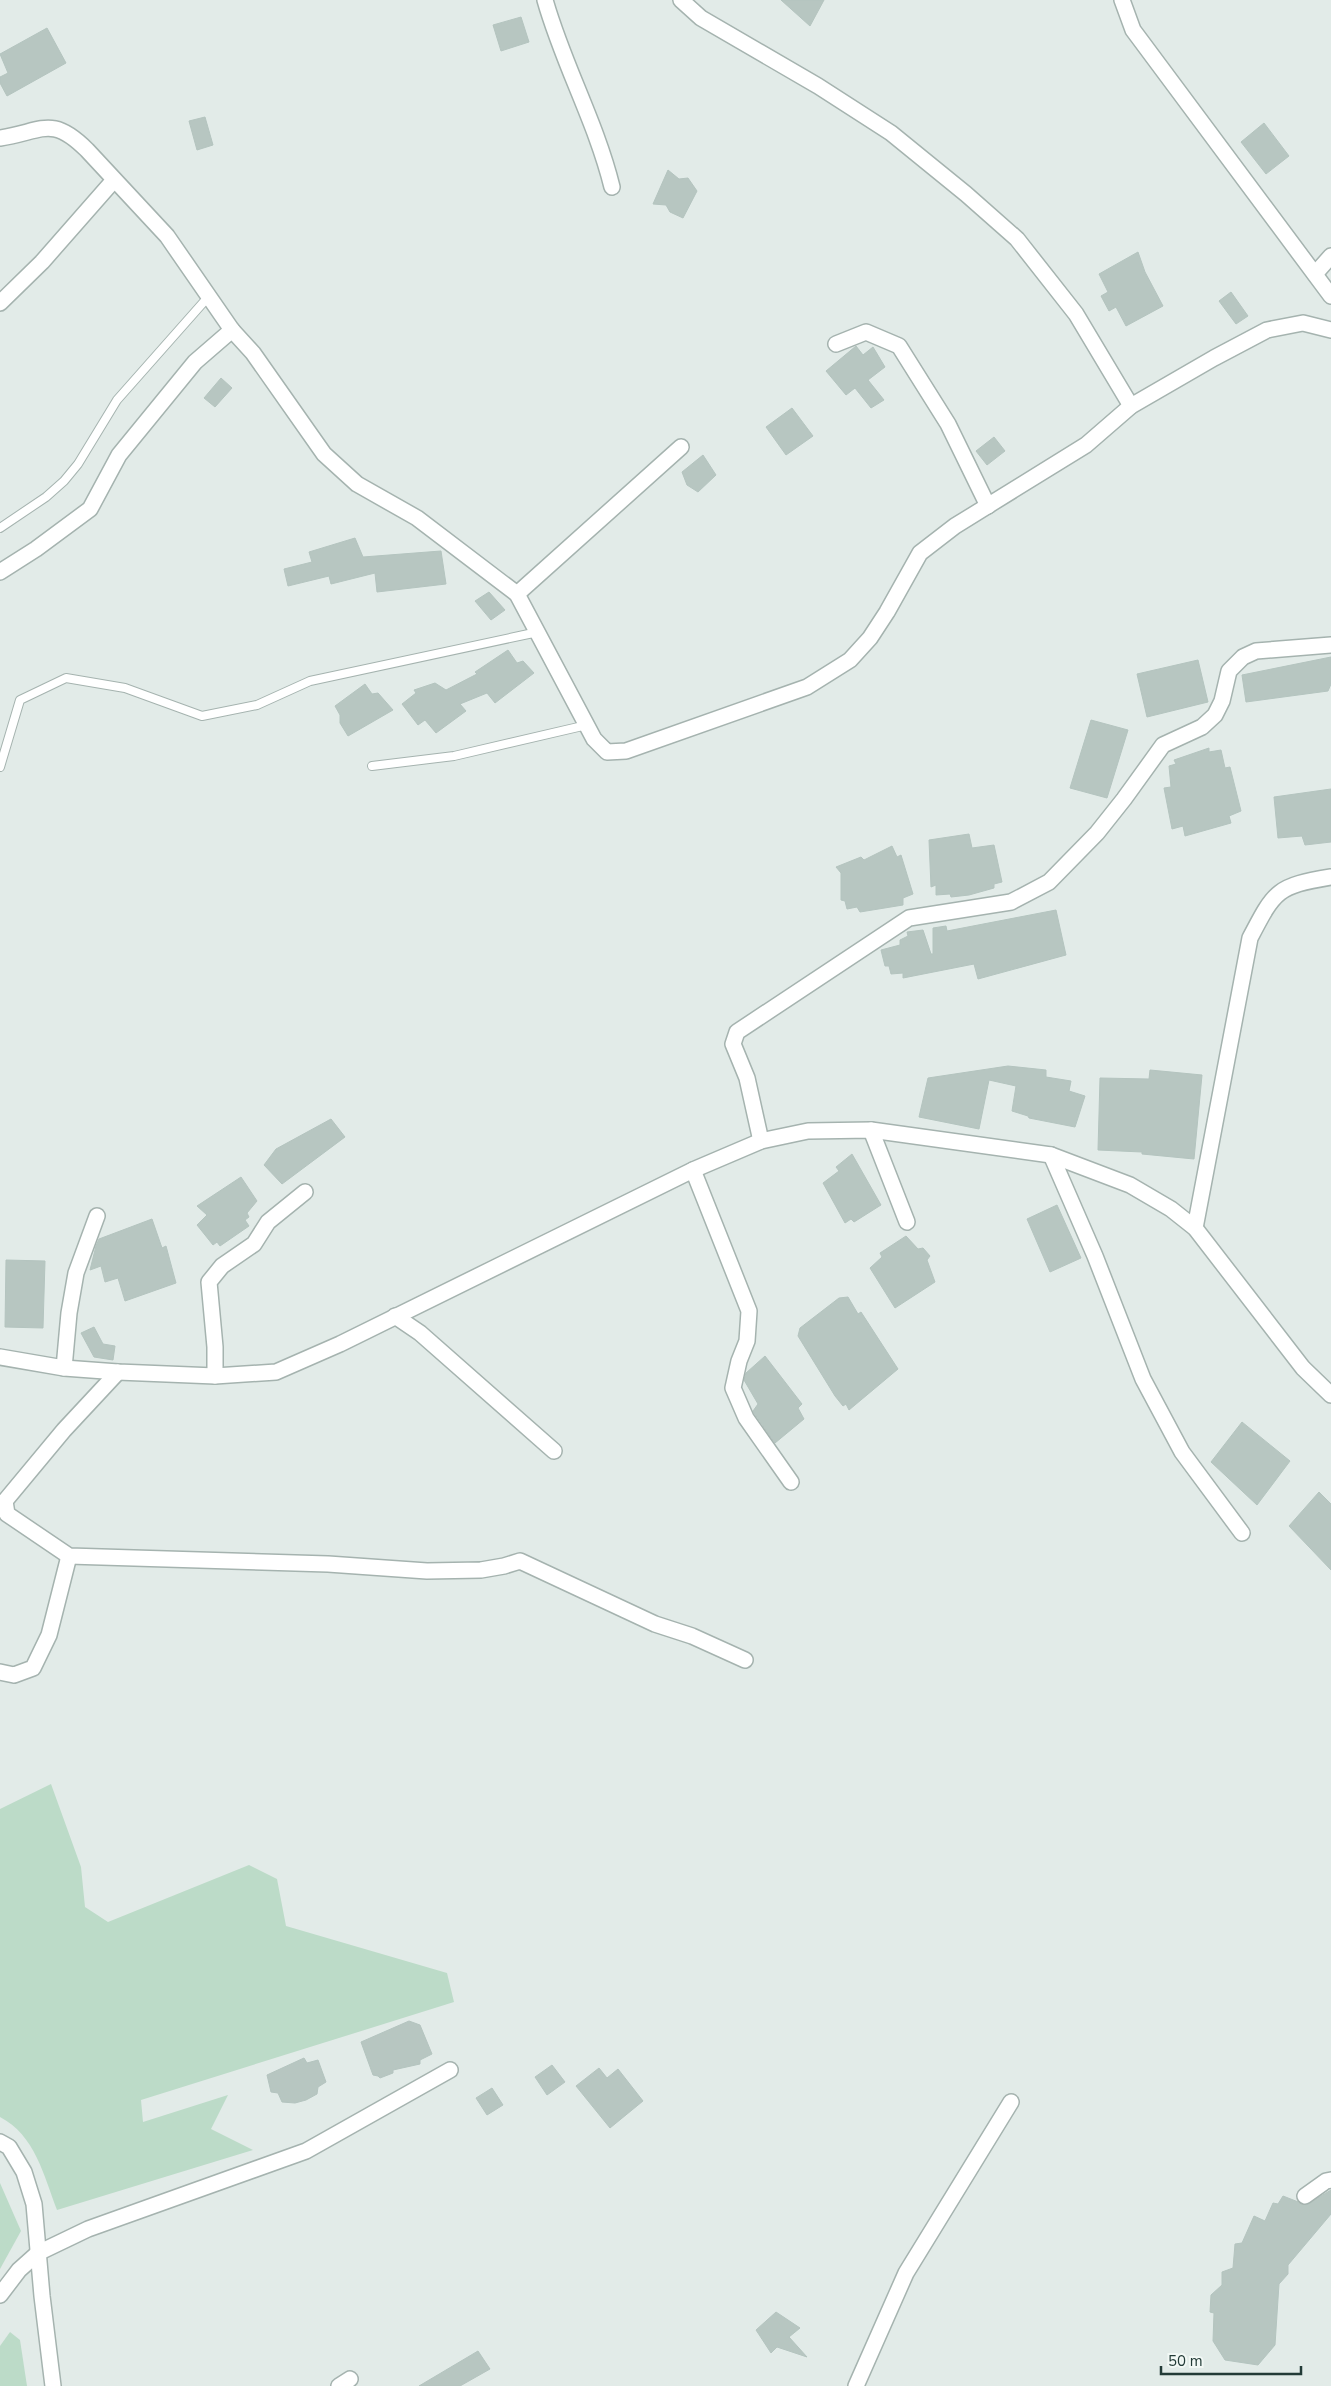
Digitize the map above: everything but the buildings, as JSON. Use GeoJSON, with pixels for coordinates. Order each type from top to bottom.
{"type":"FeatureCollection","features":[{"type":"Feature","properties":{"kind":"street"},"geometry":{"type":"LineString","coordinates":[[545,0],[556,39],[605,158],[612,187]]}},
{"type":"Feature","properties":{"kind":"street"},"geometry":{"type":"LineString","coordinates":[[682,0],[701,18],[818,86],[891,133],[966,194],[1017,239],[1076,314],[1131,406]]}},
{"type":"Feature","properties":{"kind":"street"},"geometry":{"type":"LineString","coordinates":[[1122,0],[1133,30],[1331,296]]}},
{"type":"Feature","properties":{"kind":"street"},"geometry":{"type":"LineString","coordinates":[[0,138],[50,127],[62,130],[74,137],[167,236],[232,330],[253,353],[324,454],[357,484],[417,518],[517,594],[594,739],[607,752],[626,751],[807,687],[850,660],[870,638],[920,553],[955,526],[1086,445],[1131,406],[1267,330],[1302,323],[1331,330]]}},
{"type":"Feature","properties":{"kind":"street"},"geometry":{"type":"LineString","coordinates":[[0,303],[42,262],[114,180]]}},
{"type":"Feature","properties":{"kind":"street"},"geometry":{"type":"LineString","coordinates":[[1315,274],[1331,256]]}},
{"type":"Feature","properties":{"kind":"street"},"geometry":{"type":"LineString","coordinates":[[0,572],[36,549],[90,509],[119,455],[196,362],[232,330]]}},
{"type":"Feature","properties":{"kind":"street"},"geometry":{"type":"LineString","coordinates":[[836,344],[866,332],[899,346],[948,424],[988,506]]}},
{"type":"Feature","properties":{"kind":"street"},"geometry":{"type":"LineString","coordinates":[[517,594],[681,447]]}},
{"type":"Feature","properties":{"kind":"street"},"geometry":{"type":"LineString","coordinates":[[761,1141],[747,1078],[733,1044],[737,1032],[909,918],[1011,902],[1048,882],[1097,833],[1163,745],[1202,727],[1215,715],[1222,701],[1229,671],[1243,657],[1256,651],[1331,645]]}},
{"type":"Feature","properties":{"kind":"street"},"geometry":{"type":"LineString","coordinates":[[1195,1228],[1250,938],[1266,906],[1281,889],[1300,882],[1331,877]]}},
{"type":"Feature","properties":{"kind":"street"},"geometry":{"type":"LineString","coordinates":[[871,1130],[907,1222]]}},
{"type":"Feature","properties":{"kind":"street"},"geometry":{"type":"LineString","coordinates":[[0,1357],[64,1368],[118,1372],[215,1376],[276,1372],[396,1316],[693,1170],[761,1141],[808,1131],[871,1130],[1051,1155],[1130,1186],[1171,1209],[1195,1228],[1303,1368],[1331,1395]]}},
{"type":"Feature","properties":{"kind":"street"},"geometry":{"type":"LineString","coordinates":[[1051,1155],[1095,1256],[1143,1379],[1182,1452],[1242,1534]]}},
{"type":"Feature","properties":{"kind":"street"},"geometry":{"type":"LineString","coordinates":[[693,1170],[749,1311],[747,1341],[733,1388],[746,1418],[791,1482]]}},
{"type":"Feature","properties":{"kind":"street"},"geometry":{"type":"LineString","coordinates":[[215,1376],[215,1347],[209,1282],[222,1266],[254,1244],[268,1222],[305,1192]]}},
{"type":"Feature","properties":{"kind":"street"},"geometry":{"type":"LineString","coordinates":[[64,1368],[69,1313],[76,1273],[97,1216]]}},
{"type":"Feature","properties":{"kind":"street"},"geometry":{"type":"LineString","coordinates":[[396,1316],[420,1334],[554,1450]]}},
{"type":"Feature","properties":{"kind":"street"},"geometry":{"type":"LineString","coordinates":[[118,1372],[64,1430],[5,1501],[7,1514],[69,1556],[328,1564],[426,1571],[481,1570],[520,1561],[656,1624],[692,1636],[745,1660]]}},
{"type":"Feature","properties":{"kind":"street"},"geometry":{"type":"LineString","coordinates":[[0,1672],[14,1675],[33,1668],[49,1635],[69,1556]]}},
{"type":"Feature","properties":{"kind":"street"},"geometry":{"type":"LineString","coordinates":[[0,2295],[19,2270],[38,2253],[88,2229],[306,2151],[450,2070]]}},
{"type":"Feature","properties":{"kind":"street"},"geometry":{"type":"LineString","coordinates":[[856,2386],[906,2272],[1011,2102]]}},
{"type":"Feature","properties":{"kind":"street"},"geometry":{"type":"LineString","coordinates":[[0,2142],[9,2147],[24,2172],[34,2204],[53,2386]]}},
{"type":"Feature","properties":{"kind":"street"},"geometry":{"type":"LineString","coordinates":[[1305,2196],[1326,2181],[1331,2180]]}},
{"type":"Feature","properties":{"kind":"lane"},"geometry":{"type":"LineString","coordinates":[[0,528],[46,497],[64,481],[78,464],[117,400],[209,296]]}},
{"type":"Feature","properties":{"kind":"lane"},"geometry":{"type":"LineString","coordinates":[[0,767],[20,700],[66,678],[125,688],[202,716],[257,705],[281,692],[310,681],[538,632]]}},
{"type":"Feature","properties":{"kind":"lane"},"geometry":{"type":"LineString","coordinates":[[372,766],[454,756],[587,725]]}},
{"type":"Feature","properties":{"kind":"green space"},"geometry":{"type":"Polygon","coordinates":[[[51,1784],[81,1867],[85,1907],[108,1922],[249,1865],[277,1879],[286,1926],[447,1973],[454,2002],[141,2100],[143,2122],[228,2095],[211,2129],[253,2150],[57,2210],[30,2145],[22,2134],[0,2117],[0,1809],[51,1784]]]}},
{"type":"Feature","properties":{"kind":"green space"},"geometry":{"type":"Polygon","coordinates":[[[0,2183],[21,2231],[0,2269],[0,2183]]]}},
{"type":"Feature","properties":{"kind":"green space"},"geometry":{"type":"Polygon","coordinates":[[[10,2332],[20,2340],[27,2386],[0,2386],[0,2346],[10,2332]]]}}]}
